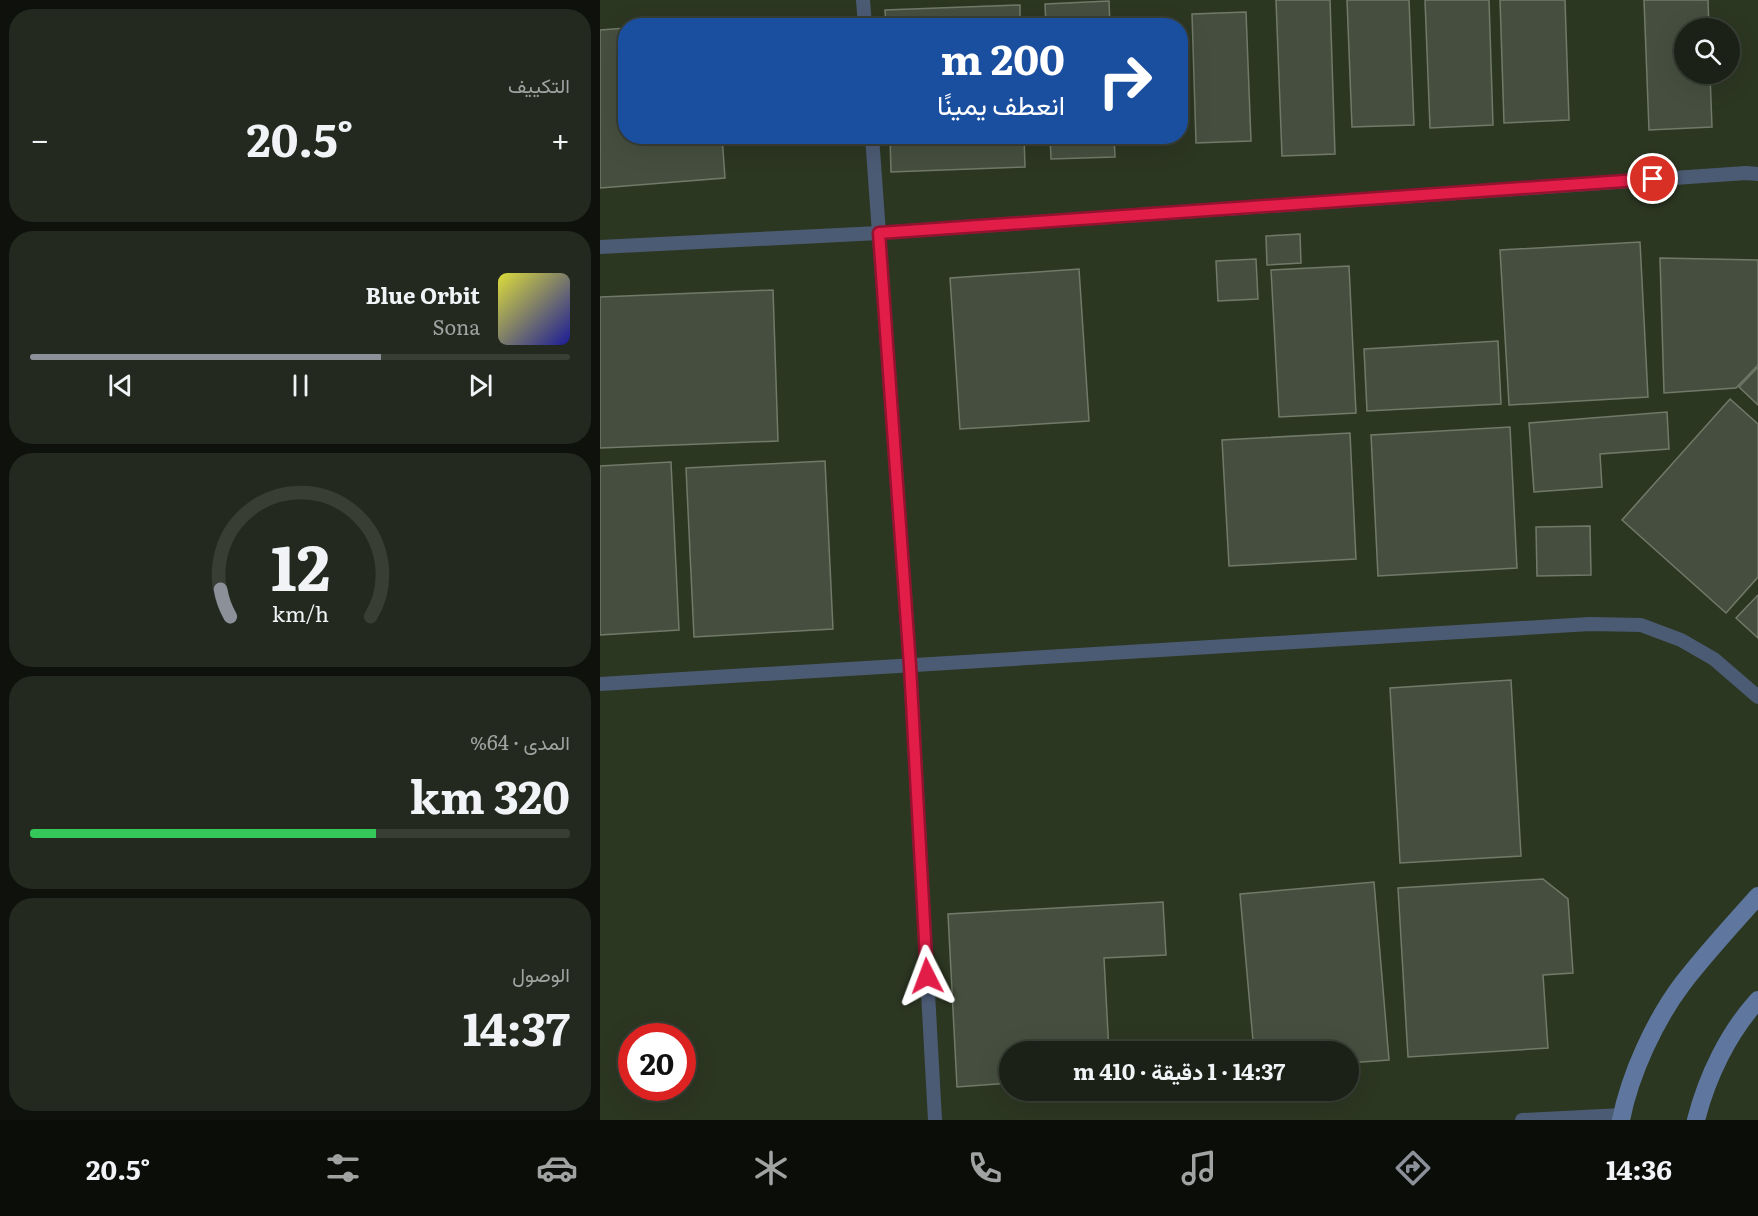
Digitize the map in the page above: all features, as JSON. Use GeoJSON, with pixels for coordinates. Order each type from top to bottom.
{"type":"FeatureCollection","features":[{"type":"Feature","properties":{"kind":"street"},"geometry":{"type":"LineString","coordinates":[[1622,1117],[1637,1069],[1656,1025],[1682,984],[1758,896]]}},
{"type":"Feature","properties":{"kind":"street"},"geometry":{"type":"LineString","coordinates":[[1696,1120],[1722,1053],[1758,999]]}},
{"type":"Feature","properties":{"kind":"lane"},"geometry":{"type":"LineString","coordinates":[[864,0],[865,18]]}},
{"type":"Feature","properties":{"kind":"lane"},"geometry":{"type":"LineString","coordinates":[[873,144],[910,666],[935,1120]]}},
{"type":"Feature","properties":{"kind":"lane"},"geometry":{"type":"LineString","coordinates":[[600,247],[879,233],[1699,176],[1758,174]]}},
{"type":"Feature","properties":{"kind":"lane"},"geometry":{"type":"LineString","coordinates":[[600,684],[1590,624],[1641,625],[1682,640],[1714,659],[1758,697]]}},
{"type":"Feature","properties":{"kind":"lane"},"geometry":{"type":"LineString","coordinates":[[1522,1120],[1622,1117]]}},
{"type":"Feature","properties":{"kind":"shaded area"},"geometry":{"type":"Polygon","coordinates":[[[600,0],[1758,0],[1758,1120],[600,1120],[600,0]]]}},
{"type":"Feature","properties":{"kind":"building"},"geometry":{"type":"Polygon","coordinates":[[[1276,0],[1330,0],[1335,154],[1282,156],[1276,0]]]}},
{"type":"Feature","properties":{"kind":"building"},"geometry":{"type":"Polygon","coordinates":[[[1347,0],[1409,0],[1414,125],[1352,127],[1347,0]]]}},
{"type":"Feature","properties":{"kind":"building"},"geometry":{"type":"Polygon","coordinates":[[[1425,0],[1489,0],[1493,125],[1430,128],[1425,0]]]}},
{"type":"Feature","properties":{"kind":"building"},"geometry":{"type":"Polygon","coordinates":[[[1500,0],[1565,0],[1569,120],[1504,123],[1500,0]]]}},
{"type":"Feature","properties":{"kind":"building"},"geometry":{"type":"Polygon","coordinates":[[[1644,0],[1708,0],[1709,18],[1674,18],[1674,84],[1710,84],[1712,127],[1649,130],[1644,0]]]}},
{"type":"Feature","properties":{"kind":"building"},"geometry":{"type":"Polygon","coordinates":[[[1109,1],[1110,18],[1046,18],[1045,4],[1109,1]]]}},
{"type":"Feature","properties":{"kind":"building"},"geometry":{"type":"Polygon","coordinates":[[[1020,5],[1020,18],[886,18],[885,10],[1020,5]]]}},
{"type":"Feature","properties":{"kind":"building"},"geometry":{"type":"Polygon","coordinates":[[[1246,12],[1251,141],[1196,143],[1192,14],[1246,12]]]}},
{"type":"Feature","properties":{"kind":"building"},"geometry":{"type":"Polygon","coordinates":[[[618,29],[618,144],[723,144],[725,178],[600,188],[600,30],[618,29]]]}},
{"type":"Feature","properties":{"kind":"building"},"geometry":{"type":"Polygon","coordinates":[[[890,144],[1024,144],[1025,167],[891,172],[890,144]]]}},
{"type":"Feature","properties":{"kind":"building"},"geometry":{"type":"Polygon","coordinates":[[[1050,144],[1114,144],[1115,157],[1051,159],[1050,144]]]}},
{"type":"Feature","properties":{"kind":"building"},"geometry":{"type":"Polygon","coordinates":[[[1300,234],[1301,263],[1267,265],[1266,236],[1300,234]]]}},
{"type":"Feature","properties":{"kind":"building"},"geometry":{"type":"Polygon","coordinates":[[[1640,242],[1648,397],[1509,405],[1500,250],[1640,242]]]}},
{"type":"Feature","properties":{"kind":"building"},"geometry":{"type":"Polygon","coordinates":[[[1660,258],[1758,260],[1758,365],[1736,388],[1664,393],[1660,258]]]}},
{"type":"Feature","properties":{"kind":"building"},"geometry":{"type":"Polygon","coordinates":[[[1256,259],[1258,299],[1218,301],[1216,261],[1256,259]]]}},
{"type":"Feature","properties":{"kind":"building"},"geometry":{"type":"Polygon","coordinates":[[[1349,266],[1356,413],[1279,417],[1271,270],[1349,266]]]}},
{"type":"Feature","properties":{"kind":"building"},"geometry":{"type":"Polygon","coordinates":[[[1079,269],[1089,421],[960,429],[950,278],[1079,269]]]}},
{"type":"Feature","properties":{"kind":"building"},"geometry":{"type":"Polygon","coordinates":[[[773,290],[778,441],[600,448],[600,297],[773,290]]]}},
{"type":"Feature","properties":{"kind":"building"},"geometry":{"type":"Polygon","coordinates":[[[1498,341],[1501,404],[1367,411],[1364,349],[1498,341]]]}},
{"type":"Feature","properties":{"kind":"building"},"geometry":{"type":"Polygon","coordinates":[[[1758,367],[1758,405],[1739,387],[1758,367]]]}},
{"type":"Feature","properties":{"kind":"building"},"geometry":{"type":"Polygon","coordinates":[[[1730,399],[1758,424],[1758,577],[1726,613],[1622,520],[1730,399]]]}},
{"type":"Feature","properties":{"kind":"building"},"geometry":{"type":"Polygon","coordinates":[[[1667,412],[1669,449],[1600,454],[1602,487],[1534,492],[1529,423],[1667,412]]]}},
{"type":"Feature","properties":{"kind":"building"},"geometry":{"type":"Polygon","coordinates":[[[1510,427],[1517,568],[1378,576],[1371,435],[1510,427]]]}},
{"type":"Feature","properties":{"kind":"building"},"geometry":{"type":"Polygon","coordinates":[[[1350,433],[1356,559],[1229,566],[1222,440],[1350,433]]]}},
{"type":"Feature","properties":{"kind":"building"},"geometry":{"type":"Polygon","coordinates":[[[825,461],[833,629],[694,637],[686,468],[825,461]]]}},
{"type":"Feature","properties":{"kind":"building"},"geometry":{"type":"Polygon","coordinates":[[[671,462],[679,630],[600,635],[600,466],[671,462]]]}},
{"type":"Feature","properties":{"kind":"building"},"geometry":{"type":"Polygon","coordinates":[[[1590,526],[1591,575],[1537,576],[1536,527],[1590,526]]]}},
{"type":"Feature","properties":{"kind":"building"},"geometry":{"type":"Polygon","coordinates":[[[1758,595],[1758,638],[1736,618],[1758,595]]]}},
{"type":"Feature","properties":{"kind":"building"},"geometry":{"type":"Polygon","coordinates":[[[1511,680],[1521,856],[1400,863],[1390,688],[1511,680]]]}},
{"type":"Feature","properties":{"kind":"building"},"geometry":{"type":"Polygon","coordinates":[[[1543,879],[1568,899],[1573,973],[1543,975],[1548,1048],[1408,1057],[1398,888],[1543,879]]]}},
{"type":"Feature","properties":{"kind":"building"},"geometry":{"type":"Polygon","coordinates":[[[1374,882],[1389,1060],[1359,1062],[1359,1041],[1253,1041],[1240,894],[1374,882]]]}},
{"type":"Feature","properties":{"kind":"building"},"geometry":{"type":"Polygon","coordinates":[[[1163,902],[1166,955],[1104,958],[1108,1041],[999,1041],[999,1084],[957,1087],[948,914],[1163,902]]]}},
{"type":"Feature","properties":{"kind":"route"},"geometry":{"type":"LineString","coordinates":[[927,976],[910,666],[879,233],[1653,179]]}}]}
